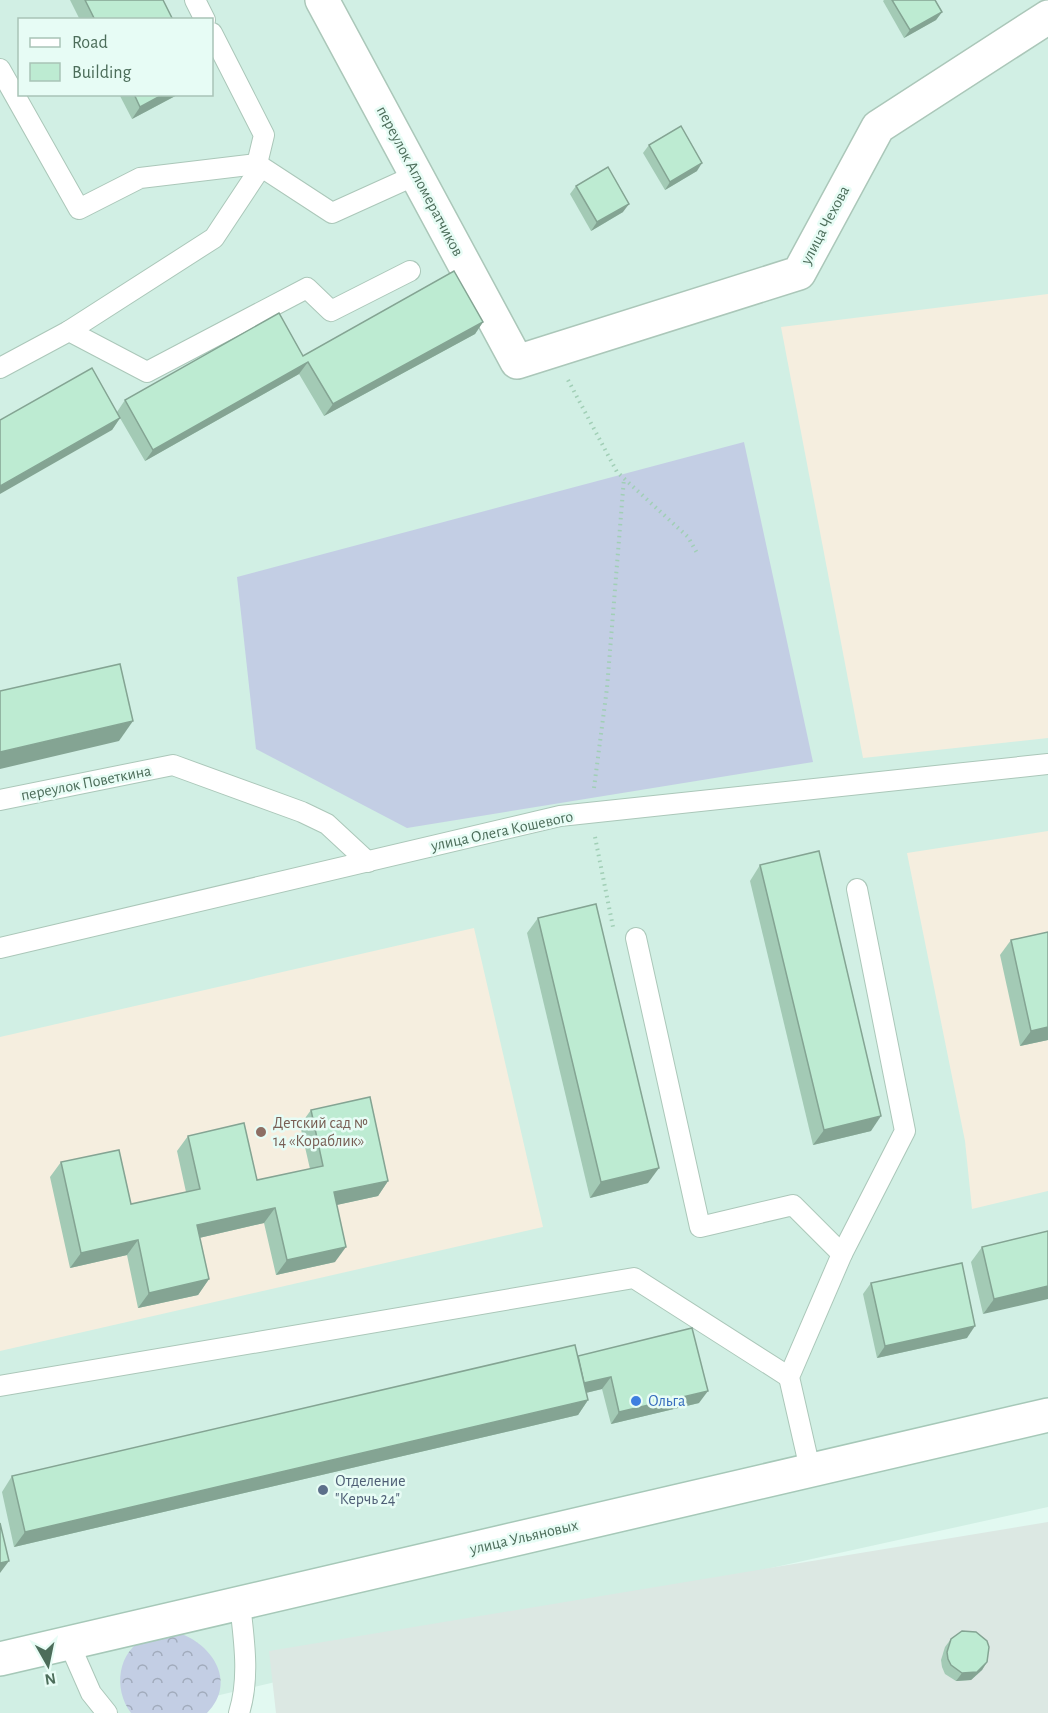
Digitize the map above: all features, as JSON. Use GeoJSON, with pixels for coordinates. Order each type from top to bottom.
{"type":"FeatureCollection","features":[{"type":"Feature","properties":{"kind":"street","name":"переулок Агломератчиков"},"geometry":{"type":"LineString","coordinates":[[322,0],[517,362]]}},
{"type":"Feature","properties":{"kind":"street","name":"улица Чехова"},"geometry":{"type":"LineString","coordinates":[[517,362],[799,273],[878,127],[1048,17]]}},
{"type":"Feature","properties":{"kind":"street","name":"улица Ульяновых"},"geometry":{"type":"LineString","coordinates":[[0,1659],[1048,1415]]}},
{"type":"Feature","properties":{"kind":"lane"},"geometry":{"type":"LineString","coordinates":[[195,0],[204,18]]}},
{"type":"Feature","properties":{"kind":"lane"},"geometry":{"type":"LineString","coordinates":[[0,368],[69,331],[214,238],[259,165],[264,135],[213,35]]}},
{"type":"Feature","properties":{"kind":"lane"},"geometry":{"type":"LineString","coordinates":[[0,69],[79,209],[140,178],[259,165],[332,213],[416,175]]}},
{"type":"Feature","properties":{"kind":"lane"},"geometry":{"type":"LineString","coordinates":[[69,331],[147,372],[307,288],[332,311],[410,271]]}},
{"type":"Feature","properties":{"kind":"lane","name":"улица Олега Кошевого"},"geometry":{"type":"LineString","coordinates":[[0,948],[560,816],[1048,764]]}},
{"type":"Feature","properties":{"kind":"lane","name":"переулок Поветкина"},"geometry":{"type":"LineString","coordinates":[[0,800],[173,765],[302,812],[327,824],[368,862]]}},
{"type":"Feature","properties":{"kind":"lane"},"geometry":{"type":"LineString","coordinates":[[810,1469],[789,1377],[842,1254],[905,1131],[857,889]]}},
{"type":"Feature","properties":{"kind":"lane"},"geometry":{"type":"LineString","coordinates":[[636,938],[700,1227],[793,1205],[842,1254]]}},
{"type":"Feature","properties":{"kind":"lane"},"geometry":{"type":"LineString","coordinates":[[0,1386],[634,1278],[789,1377]]}},
{"type":"Feature","properties":{"kind":"lane"},"geometry":{"type":"LineString","coordinates":[[239,1713],[244,1697],[245,1650],[240,1604]]}},
{"type":"Feature","properties":{"kind":"lane"},"geometry":{"type":"LineString","coordinates":[[69,1643],[91,1693],[107,1713]]}},
{"type":"Feature","properties":{"kind":"path"},"geometry":{"type":"LineString","coordinates":[[517,362],[568,380],[617,472],[688,537],[697,553]]}},
{"type":"Feature","properties":{"kind":"path"},"geometry":{"type":"LineString","coordinates":[[624,478],[606,688],[591,813],[616,942],[636,938]]}},
{"type":"Feature","properties":{"kind":"shaded area"},"geometry":{"type":"Polygon","coordinates":[[[0,0],[1048,0],[1048,1507],[648,1595],[143,1713],[0,1713],[0,0]]]}},
{"type":"Feature","properties":{"kind":"shaded area"},"geometry":{"type":"Polygon","coordinates":[[[1048,294],[1048,738],[863,758],[781,327],[1048,294]]]}},
{"type":"Feature","properties":{"kind":"shaded area"},"geometry":{"type":"Polygon","coordinates":[[[1048,831],[1048,1191],[972,1209],[965,1141],[907,853],[1048,831]]]}},
{"type":"Feature","properties":{"kind":"shaded area","name":"Детский сад № 14 «Кораблик»"},"geometry":{"type":"Polygon","coordinates":[[[474,928],[543,1227],[0,1351],[0,1037],[474,928]]]}},
{"type":"Feature","properties":{"kind":"shaded area"},"geometry":{"type":"Polygon","coordinates":[[[1048,1522],[1048,1713],[276,1713],[269,1651],[1048,1522]]]}},
{"type":"Feature","properties":{"kind":"green space"},"geometry":{"type":"Polygon","coordinates":[[[744,442],[813,762],[407,828],[256,749],[237,577],[744,442]]]}},
{"type":"Feature","properties":{"kind":"green space"},"geometry":{"type":"Polygon","coordinates":[[[175,1632],[199,1644],[216,1664],[220,1676],[220,1688],[216,1701],[207,1713],[131,1713],[125,1703],[120,1682],[121,1671],[129,1651],[147,1637],[175,1632]]]}},
{"type":"Feature","properties":{"kind":"building"},"geometry":{"type":"Polygon","coordinates":[[[85,0],[163,0],[172,18],[94,18],[85,0]]]}},
{"type":"Feature","properties":{"kind":"building"},"geometry":{"type":"Polygon","coordinates":[[[892,0],[935,0],[942,12],[910,30],[892,0]]]}},
{"type":"Feature","properties":{"kind":"building"},"geometry":{"type":"Polygon","coordinates":[[[135,96],[160,96],[140,107],[135,96]]]}},
{"type":"Feature","properties":{"kind":"building"},"geometry":{"type":"Polygon","coordinates":[[[681,126],[702,163],[670,182],[649,145],[681,126]]]}},
{"type":"Feature","properties":{"kind":"building"},"geometry":{"type":"Polygon","coordinates":[[[608,167],[629,204],[597,222],[576,186],[608,167]]]}},
{"type":"Feature","properties":{"kind":"building"},"geometry":{"type":"Polygon","coordinates":[[[454,271],[483,322],[333,404],[308,362],[153,450],[125,400],[279,313],[303,356],[454,271]]]}},
{"type":"Feature","properties":{"kind":"building"},"geometry":{"type":"Polygon","coordinates":[[[92,368],[120,418],[0,486],[0,420],[92,368]]]}},
{"type":"Feature","properties":{"kind":"building"},"geometry":{"type":"Polygon","coordinates":[[[120,664],[133,721],[0,752],[0,691],[120,664]]]}},
{"type":"Feature","properties":{"kind":"building"},"geometry":{"type":"Polygon","coordinates":[[[819,851],[881,1116],[824,1130],[760,865],[819,851]]]}},
{"type":"Feature","properties":{"kind":"building"},"geometry":{"type":"Polygon","coordinates":[[[596,904],[659,1168],[601,1182],[538,918],[596,904]]]}},
{"type":"Feature","properties":{"kind":"building"},"geometry":{"type":"Polygon","coordinates":[[[1048,932],[1048,1027],[1031,1031],[1011,940],[1048,932]]]}},
{"type":"Feature","properties":{"kind":"building"},"geometry":{"type":"Polygon","coordinates":[[[370,1097],[388,1181],[334,1192],[346,1247],[287,1260],[275,1208],[197,1225],[209,1279],[149,1293],[138,1240],[81,1253],[61,1162],[119,1150],[131,1204],[200,1189],[188,1136],[244,1123],[257,1180],[323,1166],[311,1110],[370,1097]]]}},
{"type":"Feature","properties":{"kind":"building"},"geometry":{"type":"Polygon","coordinates":[[[1048,1231],[1048,1286],[994,1299],[982,1247],[1048,1231]]]}},
{"type":"Feature","properties":{"kind":"building"},"geometry":{"type":"Polygon","coordinates":[[[962,1263],[975,1326],[885,1346],[871,1283],[962,1263]]]}},
{"type":"Feature","properties":{"kind":"building"},"geometry":{"type":"Polygon","coordinates":[[[692,1328],[708,1391],[619,1412],[611,1377],[584,1383],[578,1356],[692,1328]]]}},
{"type":"Feature","properties":{"kind":"building"},"geometry":{"type":"Polygon","coordinates":[[[575,1345],[588,1400],[25,1532],[12,1476],[575,1345]]]}},
{"type":"Feature","properties":{"kind":"building"},"geometry":{"type":"Polygon","coordinates":[[[0,1523],[9,1561],[0,1563],[0,1523]]]}},
{"type":"Feature","properties":{"kind":"building"},"geometry":{"type":"Polygon","coordinates":[[[962,1631],[976,1632],[987,1641],[989,1647],[987,1662],[977,1672],[962,1673],[951,1665],[948,1659],[947,1652],[951,1639],[962,1631]]]}},
{"type":"Feature","properties":{"kind":"place","name":"Детский сад № 14 «Кораблик»"},"geometry":{"type":"Point","coordinates":[261,1132]}},
{"type":"Feature","properties":{"kind":"place","name":"Ольга"},"geometry":{"type":"Point","coordinates":[636,1401]}},
{"type":"Feature","properties":{"kind":"place","name":"Отделение \"Керчь 24\""},"geometry":{"type":"Point","coordinates":[323,1490]}}]}
